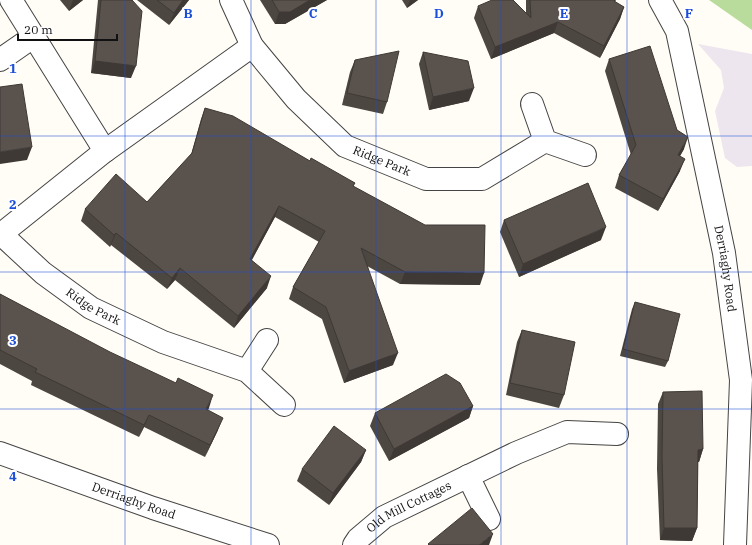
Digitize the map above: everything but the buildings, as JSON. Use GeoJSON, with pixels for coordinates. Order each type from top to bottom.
{"type":"FeatureCollection","features":[{"type":"Feature","properties":{"kind":"street"},"geometry":{"type":"LineString","coordinates":[[11,0],[105,150]]}},
{"type":"Feature","properties":{"kind":"street","name":"Ridge Park"},"geometry":{"type":"LineString","coordinates":[[231,0],[252,46],[296,99],[345,146],[426,179],[482,179],[545,141]]}},
{"type":"Feature","properties":{"kind":"street","name":"Derriaghy Road"},"geometry":{"type":"LineString","coordinates":[[660,0],[677,31],[724,253],[741,380],[734,545]]}},
{"type":"Feature","properties":{"kind":"street"},"geometry":{"type":"LineString","coordinates":[[0,60],[33,37]]}},
{"type":"Feature","properties":{"kind":"street","name":"Ridge Park"},"geometry":{"type":"LineString","coordinates":[[252,46],[105,150],[0,234],[43,273],[91,308],[163,342],[246,371],[284,405]]}},
{"type":"Feature","properties":{"kind":"street"},"geometry":{"type":"LineString","coordinates":[[532,104],[545,141],[585,155]]}},
{"type":"Feature","properties":{"kind":"street"},"geometry":{"type":"LineString","coordinates":[[246,371],[267,340]]}},
{"type":"Feature","properties":{"kind":"street","name":"Old Mill Cottages"},"geometry":{"type":"LineString","coordinates":[[354,545],[358,539],[384,517],[516,453],[567,432],[618,434]]}},
{"type":"Feature","properties":{"kind":"street","name":"Derriaghy Road"},"geometry":{"type":"LineString","coordinates":[[0,453],[153,508],[268,545]]}},
{"type":"Feature","properties":{"kind":"street"},"geometry":{"type":"LineString","coordinates":[[468,476],[489,519]]}},
{"type":"Feature","properties":{"kind":"shaded area"},"geometry":{"type":"Polygon","coordinates":[[[698,44],[752,54],[752,166],[737,167],[725,158],[715,111],[724,88],[721,70],[698,44]]]}},
{"type":"Feature","properties":{"kind":"green space"},"geometry":{"type":"Polygon","coordinates":[[[709,0],[752,0],[752,30],[709,0]]]}}]}
